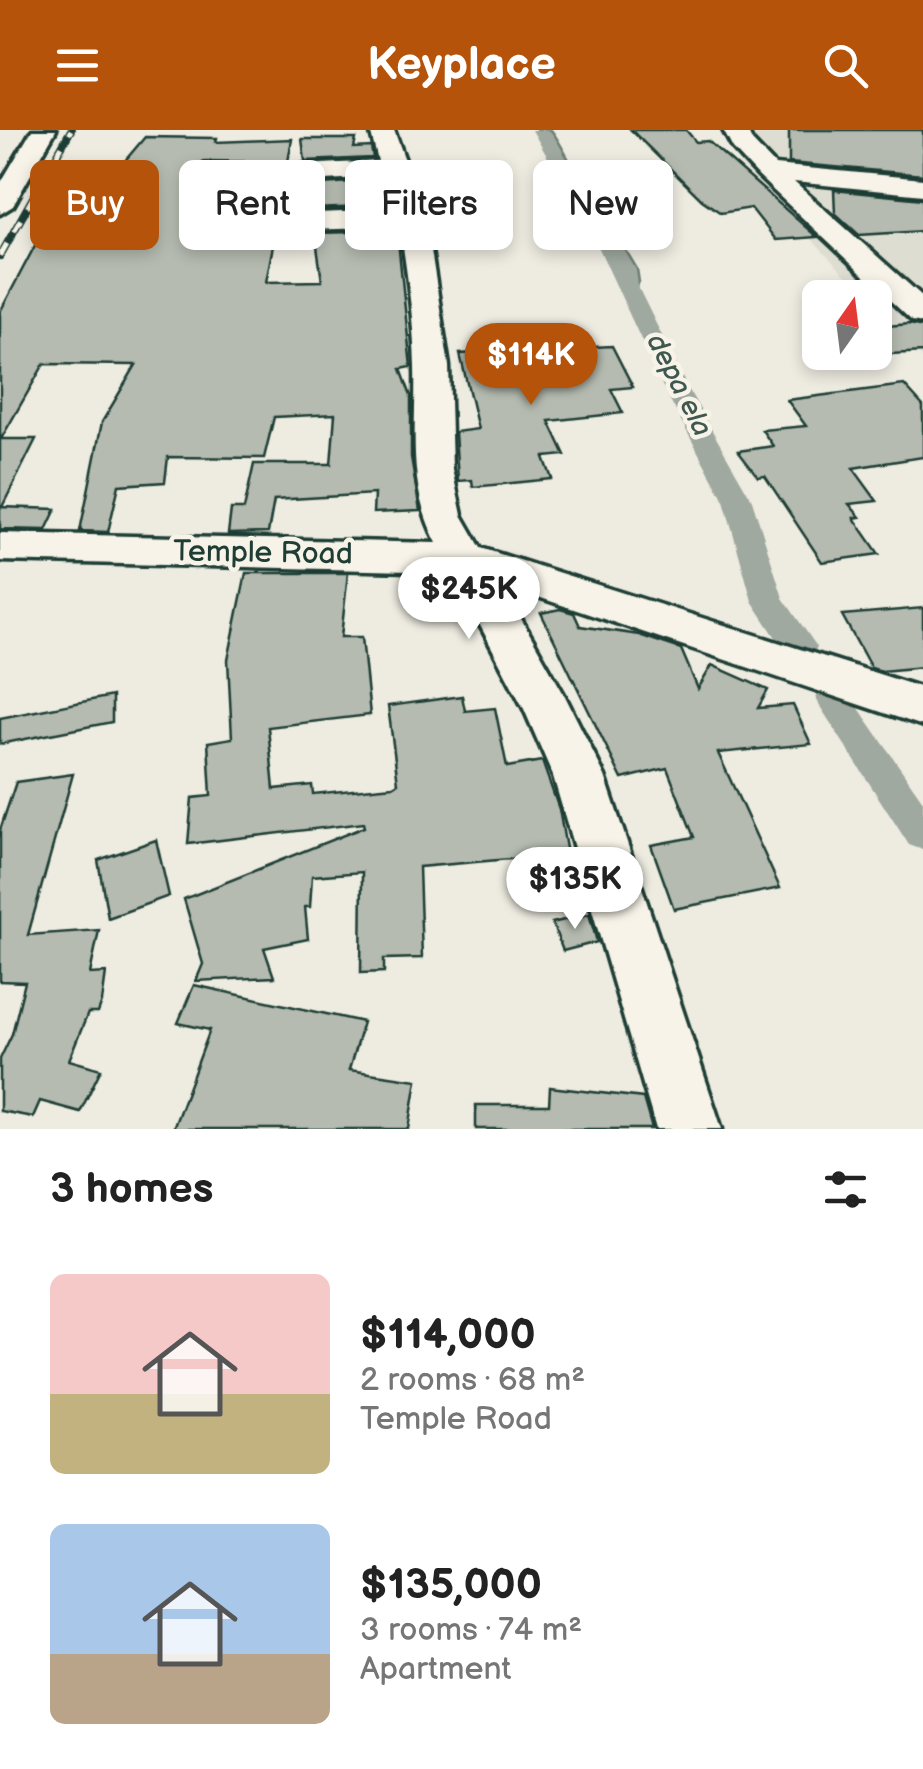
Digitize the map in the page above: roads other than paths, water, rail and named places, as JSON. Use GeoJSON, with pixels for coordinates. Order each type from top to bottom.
{"type":"FeatureCollection","features":[{"type":"Feature","properties":{"kind":"street"},"geometry":{"type":"LineString","coordinates":[[0,206],[44,130]]}},
{"type":"Feature","properties":{"kind":"street"},"geometry":{"type":"LineString","coordinates":[[735,130],[740,144],[768,172],[923,314]]}},
{"type":"Feature","properties":{"kind":"street"},"geometry":{"type":"LineString","coordinates":[[325,162],[388,149]]}},
{"type":"Feature","properties":{"kind":"street"},"geometry":{"type":"LineString","coordinates":[[768,172],[923,187]]}},
{"type":"Feature","properties":{"kind":"street"},"geometry":{"type":"LineString","coordinates":[[416,250],[432,366],[435,483],[451,536],[548,709],[579,776],[689,1129]]}},
{"type":"Feature","properties":{"kind":"street","name":"Temple Road"},"geometry":{"type":"LineString","coordinates":[[0,546],[465,558],[923,707]]}},
{"type":"Feature","properties":{"kind":"waterway","name":"depa ela"},"geometry":{"type":"LineString","coordinates":[[540,130],[606,242],[675,387],[738,500],[768,601],[800,647]]}},
{"type":"Feature","properties":{"kind":"waterway","name":"depa ela"},"geometry":{"type":"LineString","coordinates":[[833,698],[923,833]]}},
{"type":"Feature","properties":{"kind":"railway"},"geometry":{"type":"LineString","coordinates":[[0,256],[71,130]]}}]}
